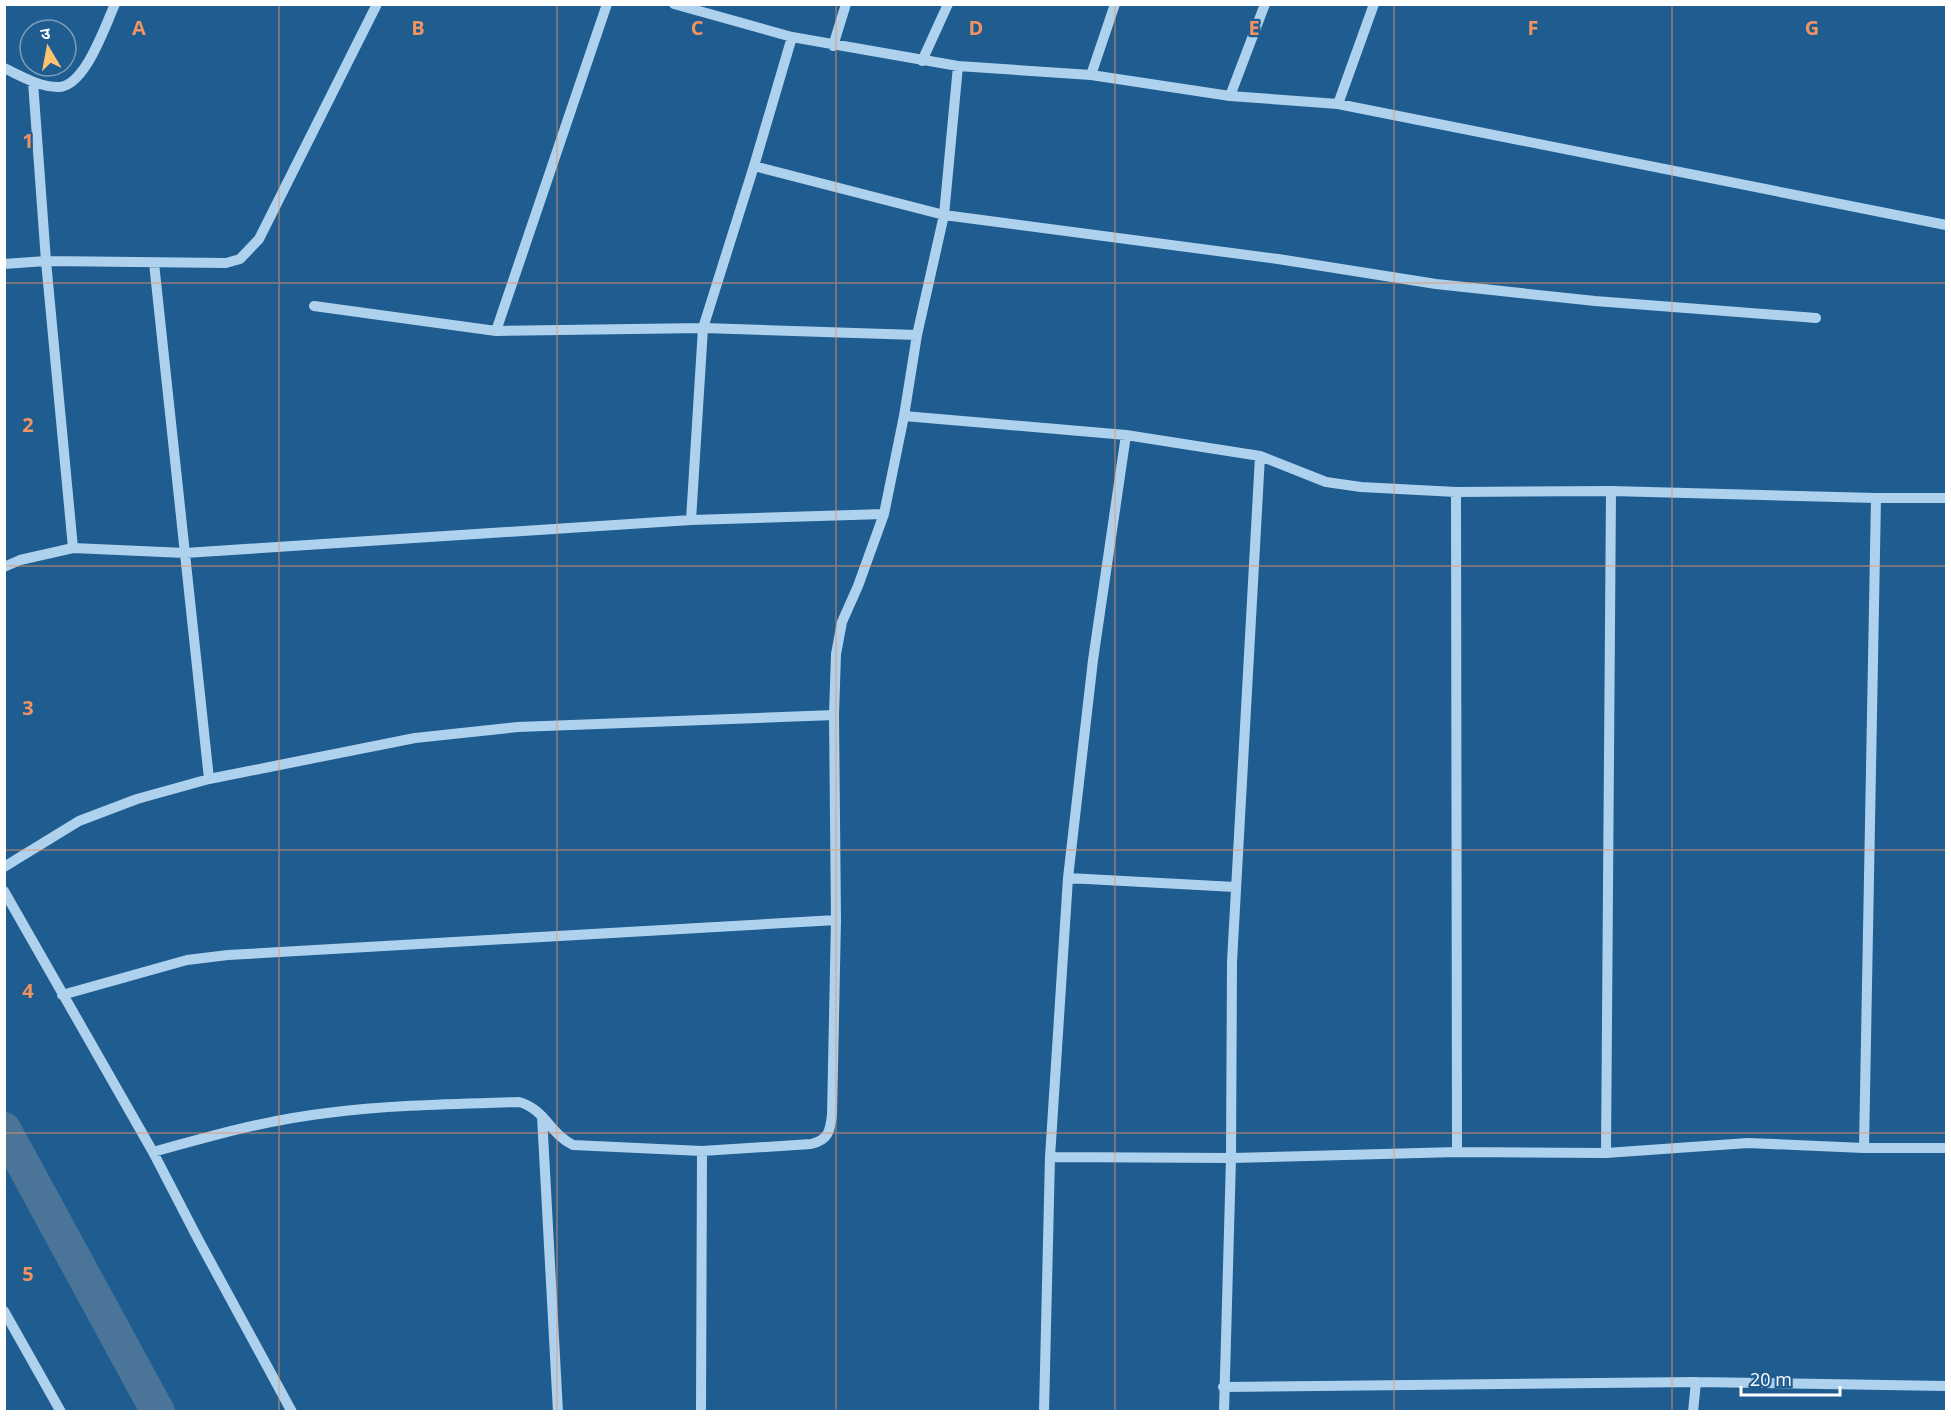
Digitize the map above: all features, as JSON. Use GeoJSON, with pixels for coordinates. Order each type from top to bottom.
{"type":"FeatureCollection","features":[{"type":"Feature","properties":{"kind":"street"},"geometry":{"type":"LineString","coordinates":[[4,68],[33,82],[57,87],[74,81],[86,66],[114,4]]}},
{"type":"Feature","properties":{"kind":"street"},"geometry":{"type":"LineString","coordinates":[[4,264],[46,261],[233,262],[240,259],[255,245],[377,4]]}},
{"type":"Feature","properties":{"kind":"street"},"geometry":{"type":"LineString","coordinates":[[496,331],[607,4]]}},
{"type":"Feature","properties":{"kind":"street"},"geometry":{"type":"LineString","coordinates":[[674,4],[792,37],[922,61],[958,66],[1091,75],[1230,96],[1338,104],[1947,225]]}},
{"type":"Feature","properties":{"kind":"street"},"geometry":{"type":"LineString","coordinates":[[833,46],[846,4]]}},
{"type":"Feature","properties":{"kind":"street"},"geometry":{"type":"LineString","coordinates":[[922,61],[948,4]]}},
{"type":"Feature","properties":{"kind":"street"},"geometry":{"type":"LineString","coordinates":[[1091,75],[1115,4]]}},
{"type":"Feature","properties":{"kind":"street"},"geometry":{"type":"LineString","coordinates":[[1230,96],[1265,4]]}},
{"type":"Feature","properties":{"kind":"street"},"geometry":{"type":"LineString","coordinates":[[1338,104],[1374,4]]}},
{"type":"Feature","properties":{"kind":"street"},"geometry":{"type":"LineString","coordinates":[[691,520],[703,328],[792,37]]}},
{"type":"Feature","properties":{"kind":"street"},"geometry":{"type":"LineString","coordinates":[[153,1152],[244,1126],[327,1113],[393,1107],[519,1102],[533,1107],[565,1141],[573,1145],[702,1151],[811,1144],[821,1142],[828,1135],[831,1115],[836,920],[834,715],[836,654],[842,622],[858,586],[884,514],[904,416],[917,335],[944,215],[958,66]]}},
{"type":"Feature","properties":{"kind":"street"},"geometry":{"type":"LineString","coordinates":[[33,82],[46,261],[73,548]]}},
{"type":"Feature","properties":{"kind":"street"},"geometry":{"type":"LineString","coordinates":[[754,166],[944,215],[1278,259],[1436,284],[1595,301],[1816,318]]}},
{"type":"Feature","properties":{"kind":"street"},"geometry":{"type":"LineString","coordinates":[[154,263],[209,779]]}},
{"type":"Feature","properties":{"kind":"street"},"geometry":{"type":"LineString","coordinates":[[314,306],[496,331],[703,328],[917,335]]}},
{"type":"Feature","properties":{"kind":"street"},"geometry":{"type":"LineString","coordinates":[[904,416],[1126,435],[1260,456],[1326,482],[1361,487],[1456,492],[1611,491],[1947,498]]}},
{"type":"Feature","properties":{"kind":"street"},"geometry":{"type":"LineString","coordinates":[[1044,1412],[1050,1157],[1068,878],[1093,660],[1126,435]]}},
{"type":"Feature","properties":{"kind":"street"},"geometry":{"type":"LineString","coordinates":[[1224,1412],[1231,1158],[1232,962],[1260,456]]}},
{"type":"Feature","properties":{"kind":"street"},"geometry":{"type":"LineString","coordinates":[[1606,1153],[1611,491]]}},
{"type":"Feature","properties":{"kind":"street"},"geometry":{"type":"LineString","coordinates":[[1456,492],[1457,1152]]}},
{"type":"Feature","properties":{"kind":"street"},"geometry":{"type":"LineString","coordinates":[[1864,1148],[1876,498]]}},
{"type":"Feature","properties":{"kind":"street"},"geometry":{"type":"LineString","coordinates":[[4,567],[20,560],[73,548],[185,553],[691,520],[884,514]]}},
{"type":"Feature","properties":{"kind":"street"},"geometry":{"type":"LineString","coordinates":[[4,867],[78,821],[137,799],[209,779],[415,738],[518,727],[834,715]]}},
{"type":"Feature","properties":{"kind":"street"},"geometry":{"type":"LineString","coordinates":[[1068,878],[1235,887]]}},
{"type":"Feature","properties":{"kind":"street"},"geometry":{"type":"LineString","coordinates":[[4,891],[153,1152],[292,1412]]}},
{"type":"Feature","properties":{"kind":"street"},"geometry":{"type":"LineString","coordinates":[[62,995],[187,960],[228,956],[836,920]]}},
{"type":"Feature","properties":{"kind":"street"},"geometry":{"type":"LineString","coordinates":[[542,1116],[558,1412]]}},
{"type":"Feature","properties":{"kind":"street"},"geometry":{"type":"LineString","coordinates":[[1050,1157],[1231,1158],[1457,1152],[1606,1153],[1748,1143],[1864,1148],[1947,1148]]}},
{"type":"Feature","properties":{"kind":"street"},"geometry":{"type":"LineString","coordinates":[[701,1412],[702,1151]]}},
{"type":"Feature","properties":{"kind":"street"},"geometry":{"type":"LineString","coordinates":[[4,1311],[61,1412]]}},
{"type":"Feature","properties":{"kind":"street"},"geometry":{"type":"LineString","coordinates":[[1223,1388],[1696,1382],[1947,1386]]}},
{"type":"Feature","properties":{"kind":"street"},"geometry":{"type":"LineString","coordinates":[[1693,1412],[1696,1382]]}},
{"type":"Feature","properties":{"kind":"waterway"},"geometry":{"type":"LineString","coordinates":[[4,1129],[158,1412]]}}]}
